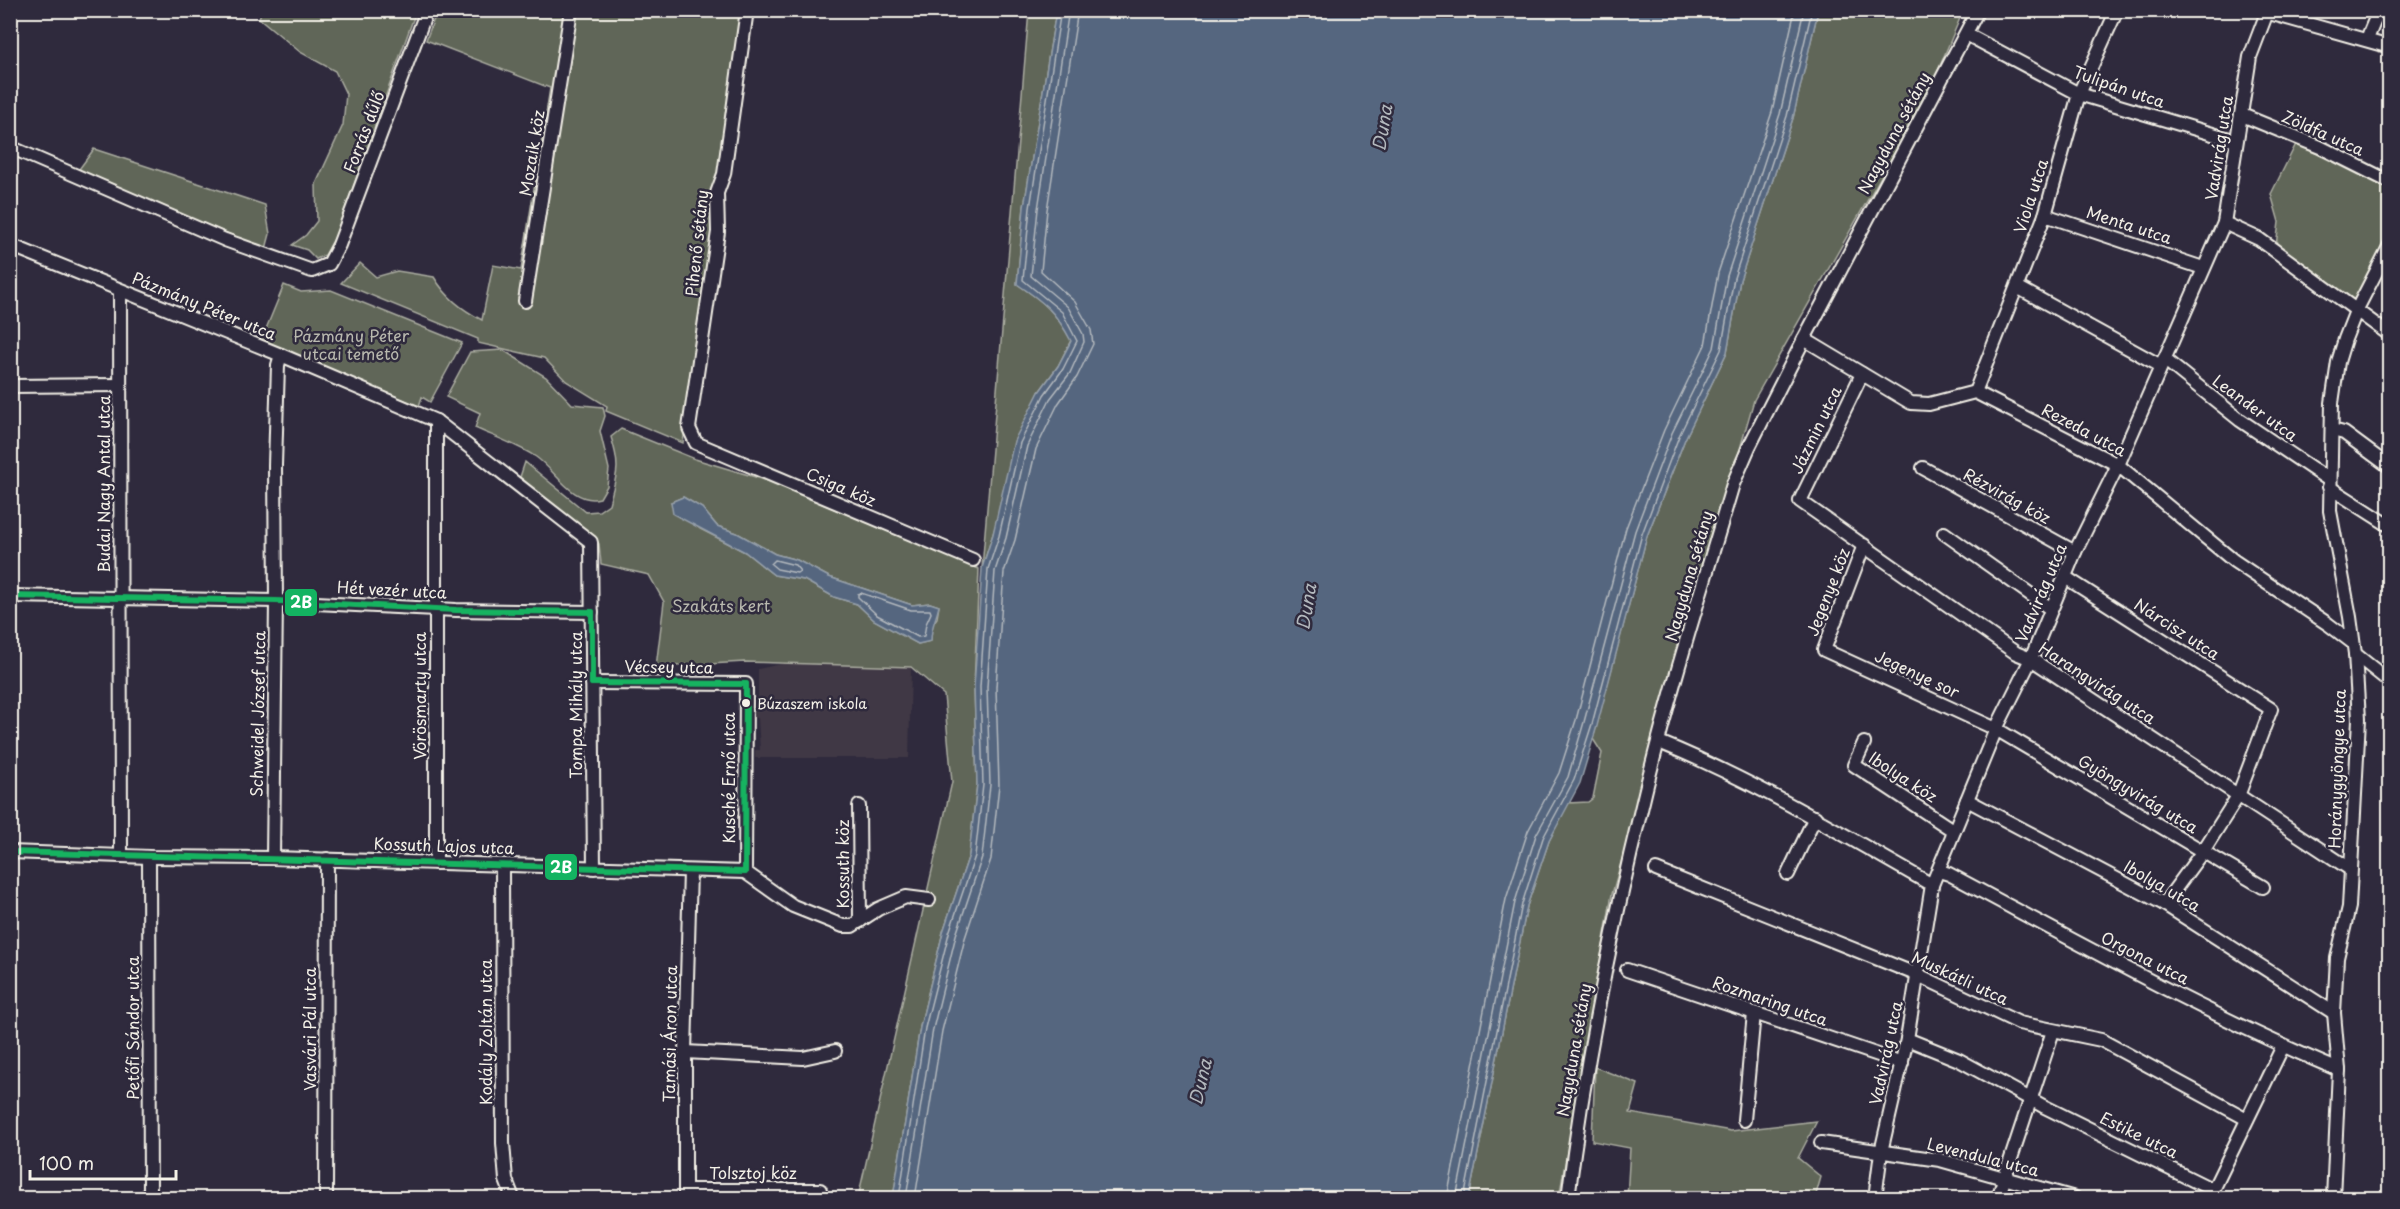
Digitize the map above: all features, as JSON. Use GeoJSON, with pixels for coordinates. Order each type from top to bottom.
{"type":"FeatureCollection","features":[{"type":"Feature","properties":{"kind":"street","name":"Forrás dűlő"},"geometry":{"type":"LineString","coordinates":[[10,147],[225,240],[312,271],[329,264],[339,245],[427,10]]}},
{"type":"Feature","properties":{"kind":"street","name":"Mozaik köz"},"geometry":{"type":"LineString","coordinates":[[525,301],[572,10]]}},
{"type":"Feature","properties":{"kind":"street","name":"Pihenő sétány"},"geometry":{"type":"LineString","coordinates":[[696,443],[689,428],[718,232],[717,193],[724,174],[747,10]]}},
{"type":"Feature","properties":{"kind":"street","name":"Nagyduna sétány"},"geometry":{"type":"LineString","coordinates":[[1568,1198],[1588,1053],[1645,792],[1733,484],[1749,447],[1804,339],[1978,10]]}},
{"type":"Feature","properties":{"kind":"street","name":"Viola utca"},"geometry":{"type":"LineString","coordinates":[[1975,392],[2045,215],[2079,94],[2117,10]]}},
{"type":"Feature","properties":{"kind":"street"},"geometry":{"type":"LineString","coordinates":[[2367,39],[2379,10]]}},
{"type":"Feature","properties":{"kind":"street"},"geometry":{"type":"LineString","coordinates":[[2266,11],[2390,46]]}},
{"type":"Feature","properties":{"kind":"street","name":"Vadvirág utca"},"geometry":{"type":"LineString","coordinates":[[1875,1198],[1881,1152],[1907,1038],[1932,885],[1996,729],[2031,659],[2075,552],[2118,465],[2224,223],[2250,57],[2266,11]]}},
{"type":"Feature","properties":{"kind":"street","name":"Tulipán utca"},"geometry":{"type":"LineString","coordinates":[[1966,34],[2079,94],[2236,141]]}},
{"type":"Feature","properties":{"kind":"street","name":"Zöldfa utca"},"geometry":{"type":"LineString","coordinates":[[2242,115],[2320,147],[2390,182]]}},
{"type":"Feature","properties":{"kind":"street","name":"Menta utca"},"geometry":{"type":"LineString","coordinates":[[2045,215],[2203,268]]}},
{"type":"Feature","properties":{"kind":"street"},"geometry":{"type":"LineString","coordinates":[[2224,223],[2259,239],[2390,335]]}},
{"type":"Feature","properties":{"kind":"street","name":"Horánygyöngye utca"},"geometry":{"type":"LineString","coordinates":[[2333,1198],[2338,1070],[2334,1013],[2337,957],[2349,907],[2358,719],[2354,649],[2350,617],[2334,543],[2329,484],[2332,403],[2338,362],[2356,311],[2390,245]]}},
{"type":"Feature","properties":{"kind":"street","name":"Pázmány Péter utca"},"geometry":{"type":"LineString","coordinates":[[10,246],[281,355],[436,422],[591,542]]}},
{"type":"Feature","properties":{"kind":"street","name":"Leander utca"},"geometry":{"type":"LineString","coordinates":[[2017,287],[2163,363],[2390,526]]}},
{"type":"Feature","properties":{"kind":"street","name":"Budai Nagy Antal utca"},"geometry":{"type":"LineString","coordinates":[[120,291],[121,856]]}},
{"type":"Feature","properties":{"kind":"street"},"geometry":{"type":"LineString","coordinates":[[1804,339],[1917,404],[1929,404],[1975,392]]}},
{"type":"Feature","properties":{"kind":"street","name":"Schweidel József utca"},"geometry":{"type":"LineString","coordinates":[[273,858],[275,465],[278,365],[281,355]]}},
{"type":"Feature","properties":{"kind":"street","name":"Jázmin utca"},"geometry":{"type":"LineString","coordinates":[[1800,501],[1862,374]]}},
{"type":"Feature","properties":{"kind":"street"},"geometry":{"type":"LineString","coordinates":[[10,386],[120,385]]}},
{"type":"Feature","properties":{"kind":"street","name":"Rezeda utca"},"geometry":{"type":"LineString","coordinates":[[1975,392],[2118,465],[2234,561],[2328,624],[2390,682]]}},
{"type":"Feature","properties":{"kind":"street","name":"Vörösmarty utca"},"geometry":{"type":"LineString","coordinates":[[436,422],[436,863]]}},
{"type":"Feature","properties":{"kind":"street"},"geometry":{"type":"LineString","coordinates":[[2332,430],[2344,433],[2390,467]]}},
{"type":"Feature","properties":{"kind":"street","name":"Csiga köz"},"geometry":{"type":"LineString","coordinates":[[696,443],[973,560]]}},
{"type":"Feature","properties":{"kind":"street","name":"Rézvirág köz"},"geometry":{"type":"LineString","coordinates":[[1923,468],[2075,552]]}},
{"type":"Feature","properties":{"kind":"street","name":"Harangvirág utca"},"geometry":{"type":"LineString","coordinates":[[1800,501],[2016,653],[2031,659],[2350,869]]}},
{"type":"Feature","properties":{"kind":"street"},"geometry":{"type":"LineString","coordinates":[[1944,533],[2051,609]]}},
{"type":"Feature","properties":{"kind":"street","name":"Tompa Mihály utca"},"geometry":{"type":"LineString","coordinates":[[591,542],[594,868]]}},
{"type":"Feature","properties":{"kind":"street","name":"Jegenye köz"},"geometry":{"type":"LineString","coordinates":[[1824,650],[1864,545]]}},
{"type":"Feature","properties":{"kind":"street","name":"Nárcisz utca"},"geometry":{"type":"LineString","coordinates":[[2065,577],[2271,709],[2238,796]]}},
{"type":"Feature","properties":{"kind":"street","name":"Hét vezér utca"},"geometry":{"type":"LineString","coordinates":[[10,596],[276,601],[436,609],[591,612]]}},
{"type":"Feature","properties":{"kind":"street"},"geometry":{"type":"LineString","coordinates":[[2328,624],[2350,617]]}},
{"type":"Feature","properties":{"kind":"street","name":"Jegenye sor"},"geometry":{"type":"LineString","coordinates":[[1824,650],[1996,729]]}},
{"type":"Feature","properties":{"kind":"street","name":"Vécsey utca"},"geometry":{"type":"LineString","coordinates":[[592,682],[746,684]]}},
{"type":"Feature","properties":{"kind":"street","name":"Kusché Ernő utca"},"geometry":{"type":"LineString","coordinates":[[745,872],[746,684]]}},
{"type":"Feature","properties":{"kind":"street","name":"Gyöngyvirág utca"},"geometry":{"type":"LineString","coordinates":[[1996,729],[2264,887]]}},
{"type":"Feature","properties":{"kind":"street"},"geometry":{"type":"LineString","coordinates":[[1659,742],[1702,760],[1815,817],[1932,885]]}},
{"type":"Feature","properties":{"kind":"street","name":"Ibolya köz"},"geometry":{"type":"LineString","coordinates":[[1864,743],[1854,765],[1954,831]]}},
{"type":"Feature","properties":{"kind":"street"},"geometry":{"type":"LineString","coordinates":[[2164,904],[2203,851],[2238,796]]}},
{"type":"Feature","properties":{"kind":"street","name":"Ibolya utca"},"geometry":{"type":"LineString","coordinates":[[1967,800],[2164,904],[2334,1013]]}},
{"type":"Feature","properties":{"kind":"street","name":"Kossuth köz"},"geometry":{"type":"LineString","coordinates":[[859,806],[860,921]]}},
{"type":"Feature","properties":{"kind":"street"},"geometry":{"type":"LineString","coordinates":[[1788,874],[1815,817]]}},
{"type":"Feature","properties":{"kind":"street","name":"Kossuth Lajos utca"},"geometry":{"type":"LineString","coordinates":[[10,852],[745,872]]}},
{"type":"Feature","properties":{"kind":"street","name":"Petőfi Sándor utca"},"geometry":{"type":"LineString","coordinates":[[149,857],[150,1198]]}},
{"type":"Feature","properties":{"kind":"street","name":"Vasvári Pál utca"},"geometry":{"type":"LineString","coordinates":[[326,1198],[327,859]]}},
{"type":"Feature","properties":{"kind":"street","name":"Kodály Zoltán utca"},"geometry":{"type":"LineString","coordinates":[[502,865],[502,1143],[506,1180],[513,1198]]}},
{"type":"Feature","properties":{"kind":"street","name":"Muskátli utca"},"geometry":{"type":"LineString","coordinates":[[1656,870],[1918,975],[2019,1023],[2101,1040],[2247,1119]]}},
{"type":"Feature","properties":{"kind":"street","name":"Tamási Áron utca"},"geometry":{"type":"LineString","coordinates":[[685,1194],[685,1052],[690,871]]}},
{"type":"Feature","properties":{"kind":"street","name":"Orgona utca"},"geometry":{"type":"LineString","coordinates":[[1939,871],[1949,874],[2109,959],[2283,1046],[2338,1070]]}},
{"type":"Feature","properties":{"kind":"street"},"geometry":{"type":"LineString","coordinates":[[745,872],[793,906],[843,926],[852,926],[878,909],[906,897],[929,900]]}},
{"type":"Feature","properties":{"kind":"street","name":"Rozmaring utca"},"geometry":{"type":"LineString","coordinates":[[1627,970],[1902,1063]]}},
{"type":"Feature","properties":{"kind":"street"},"geometry":{"type":"LineString","coordinates":[[1744,1120],[1754,1013]]}},
{"type":"Feature","properties":{"kind":"street"},"geometry":{"type":"LineString","coordinates":[[1998,1198],[2053,1031]]}},
{"type":"Feature","properties":{"kind":"street","name":"Estike utca"},"geometry":{"type":"LineString","coordinates":[[1907,1038],[1959,1060],[2031,1099],[2213,1190],[2283,1046]]}},
{"type":"Feature","properties":{"kind":"street"},"geometry":{"type":"LineString","coordinates":[[685,1052],[804,1058],[835,1051]]}},
{"type":"Feature","properties":{"kind":"street","name":"Levendula utca"},"geometry":{"type":"LineString","coordinates":[[1821,1143],[1940,1160],[2075,1198]]}},
{"type":"Feature","properties":{"kind":"street","name":"Tolsztoj köz"},"geometry":{"type":"LineString","coordinates":[[685,1194],[820,1190]]}},
{"type":"Feature","properties":{"kind":"shaded area"},"geometry":{"type":"Polygon","coordinates":[[[786,663],[911,667],[909,758],[755,758],[755,750],[760,750],[758,718],[754,717],[754,711],[762,710],[761,703],[758,703],[758,669],[786,663]]]}},
{"type":"Feature","properties":{"kind":"green space"},"geometry":{"type":"Polygon","coordinates":[[[262,10],[416,11],[336,235],[325,255],[316,259],[307,250],[292,245],[306,235],[317,221],[316,184],[343,125],[346,94],[335,71],[300,52],[259,18],[262,10]]]}},
{"type":"Feature","properties":{"kind":"green space"},"geometry":{"type":"Polygon","coordinates":[[[437,11],[741,11],[683,443],[606,411],[607,406],[566,381],[544,358],[478,343],[478,339],[341,283],[360,263],[376,277],[397,271],[434,277],[455,302],[482,320],[493,265],[521,270],[550,88],[426,40],[437,11]]]}},
{"type":"Feature","properties":{"kind":"green space"},"geometry":{"type":"Polygon","coordinates":[[[1029,11],[1056,11],[1024,207],[1017,284],[1048,308],[1071,340],[1058,366],[1039,392],[982,568],[1029,11]]]}},
{"type":"Feature","properties":{"kind":"green space"},"geometry":{"type":"Polygon","coordinates":[[[1818,11],[1963,11],[1929,92],[1754,400],[1612,894],[1559,1198],[1469,1198],[1527,906],[1549,841],[1568,803],[1588,802],[1593,798],[1602,753],[1593,739],[1647,536],[1685,439],[1727,352],[1740,280],[1793,118],[1818,11]]]}},
{"type":"Feature","properties":{"kind":"green space"},"geometry":{"type":"Polygon","coordinates":[[[2296,144],[2389,186],[2389,241],[2362,298],[2348,302],[2276,246],[2279,222],[2271,194],[2296,144]]]}},
{"type":"Feature","properties":{"kind":"green space"},"geometry":{"type":"Polygon","coordinates":[[[94,149],[265,205],[270,234],[266,249],[77,172],[94,149]]]}},
{"type":"Feature","properties":{"kind":"green space","name":"Pázmány Péter utcai temető"},"geometry":{"type":"Polygon","coordinates":[[[284,285],[301,292],[331,290],[462,343],[430,402],[422,397],[419,406],[261,341],[284,285]]]}},
{"type":"Feature","properties":{"kind":"green space"},"geometry":{"type":"Polygon","coordinates":[[[503,350],[546,377],[572,404],[603,407],[605,416],[600,431],[609,469],[607,486],[600,498],[581,497],[536,457],[475,428],[480,413],[446,397],[470,352],[503,350]]]}},
{"type":"Feature","properties":{"kind":"green space","name":"Szakáts kert"},"geometry":{"type":"Polygon","coordinates":[[[621,429],[695,459],[762,479],[979,569],[974,687],[977,784],[969,855],[943,932],[920,1027],[893,1198],[858,1198],[952,782],[944,695],[911,667],[745,662],[656,667],[664,602],[649,575],[601,564],[599,544],[519,480],[525,462],[586,512],[599,511],[609,504],[616,478],[617,464],[611,437],[621,429]],[[683,497],[671,502],[700,529],[745,552],[774,575],[804,580],[834,597],[857,604],[874,620],[918,644],[931,641],[931,626],[937,618],[939,606],[930,603],[912,605],[829,577],[797,560],[775,554],[737,533],[717,526],[702,508],[683,497]]]}},
{"type":"Feature","properties":{"kind":"green space"},"geometry":{"type":"Polygon","coordinates":[[[1595,1067],[1638,1084],[1630,1113],[1731,1131],[1817,1121],[1798,1158],[1821,1177],[1815,1198],[1627,1198],[1630,1148],[1592,1141],[1595,1067]]]}},
{"type":"Feature","properties":{"kind":"water","name":"Duna"},"geometry":{"type":"Polygon","coordinates":[[[1056,11],[1818,11],[1793,118],[1740,280],[1727,352],[1685,439],[1647,536],[1580,783],[1549,841],[1527,906],[1469,1198],[893,1198],[920,1027],[943,932],[969,855],[977,784],[974,687],[982,568],[993,534],[1014,441],[1039,392],[1058,366],[1071,341],[1060,322],[1048,308],[1017,284],[1024,207],[1056,11]]]}},
{"type":"Feature","properties":{"kind":"water"},"geometry":{"type":"Polygon","coordinates":[[[683,497],[702,508],[717,526],[737,533],[775,554],[797,560],[829,577],[912,605],[930,603],[939,606],[931,641],[918,644],[874,620],[857,604],[834,597],[804,580],[774,575],[745,552],[673,514],[671,502],[683,497]]]}},
{"type":"Feature","properties":{"kind":"transit line","name":"2B"},"geometry":{"type":"LineString","coordinates":[[10,596],[276,601],[456,610],[592,612]]}},
{"type":"Feature","properties":{"kind":"transit line","name":"2B"},"geometry":{"type":"LineString","coordinates":[[592,612],[592,683]]}},
{"type":"Feature","properties":{"kind":"transit line","name":"2B"},"geometry":{"type":"LineString","coordinates":[[592,683],[746,684]]}},
{"type":"Feature","properties":{"kind":"transit line","name":"2B"},"geometry":{"type":"LineString","coordinates":[[745,872],[746,684]]}},
{"type":"Feature","properties":{"kind":"transit line","name":"2B"},"geometry":{"type":"LineString","coordinates":[[10,852],[745,872]]}},
{"type":"Feature","properties":{"kind":"place","name":"Búzaszem iskola"},"geometry":{"type":"Point","coordinates":[746,703]}}]}
